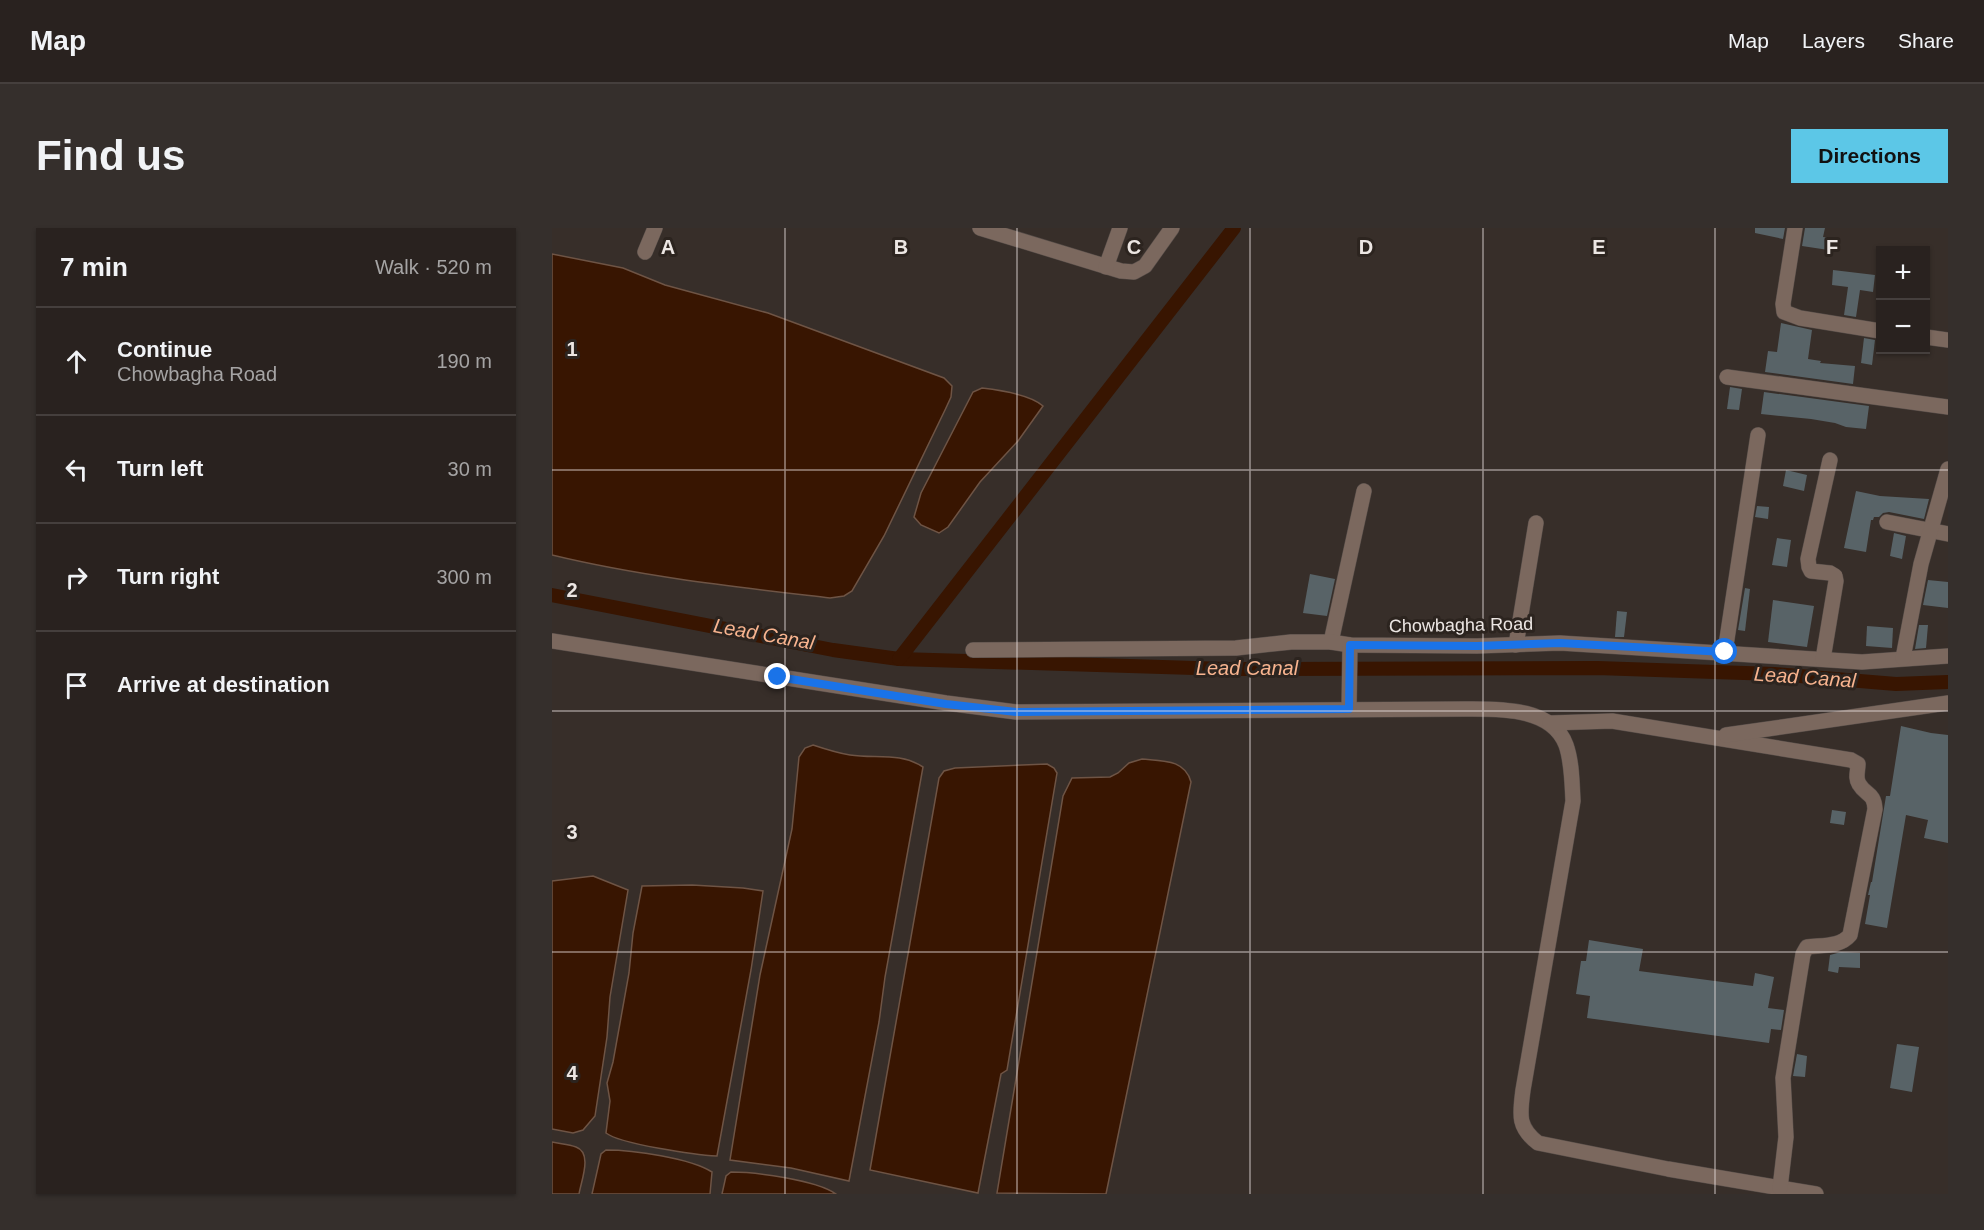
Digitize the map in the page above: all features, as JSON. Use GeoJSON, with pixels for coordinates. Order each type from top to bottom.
{"type":"FeatureCollection","features":[{"type":"Feature","properties":{"kind":"street"},"geometry":{"type":"LineString","coordinates":[[645,252],[655,228]]}},
{"type":"Feature","properties":{"kind":"street"},"geometry":{"type":"LineString","coordinates":[[980,228],[1106,267],[1134,272],[1145,266],[1172,228]]}},
{"type":"Feature","properties":{"kind":"street"},"geometry":{"type":"LineString","coordinates":[[1106,267],[1120,228]]}},
{"type":"Feature","properties":{"kind":"street"},"geometry":{"type":"LineString","coordinates":[[1795,228],[1783,304],[1784,312],[1800,318],[1876,330]]}},
{"type":"Feature","properties":{"kind":"street"},"geometry":{"type":"LineString","coordinates":[[1930,338],[1948,340]]}},
{"type":"Feature","properties":{"kind":"street"},"geometry":{"type":"LineString","coordinates":[[1727,377],[1948,407]]}},
{"type":"Feature","properties":{"kind":"street"},"geometry":{"type":"LineString","coordinates":[[1725,652],[1758,435]]}},
{"type":"Feature","properties":{"kind":"street"},"geometry":{"type":"LineString","coordinates":[[1823,659],[1836,581],[1835,576],[1830,573],[1811,571],[1808,559],[1830,460]]}},
{"type":"Feature","properties":{"kind":"street"},"geometry":{"type":"LineString","coordinates":[[1903,658],[1921,564],[1948,469]]}},
{"type":"Feature","properties":{"kind":"street"},"geometry":{"type":"LineString","coordinates":[[1331,642],[1364,491]]}},
{"type":"Feature","properties":{"kind":"street"},"geometry":{"type":"LineString","coordinates":[[1887,522],[1948,534]]}},
{"type":"Feature","properties":{"kind":"street"},"geometry":{"type":"LineString","coordinates":[[1516,645],[1536,523]]}},
{"type":"Feature","properties":{"kind":"street"},"geometry":{"type":"LineString","coordinates":[[552,641],[924,700],[1016,712],[1503,710],[1530,715],[1550,723],[1561,734],[1567,746],[1573,801],[1523,1090],[1520,1113],[1525,1132],[1538,1143],[1668,1169],[1816,1194]]}},
{"type":"Feature","properties":{"kind":"street","name":"Chowbagha Road"},"geometry":{"type":"LineString","coordinates":[[973,650],[1236,648],[1291,642],[1331,642],[1350,645],[1560,643],[1862,662],[1948,656]]}},
{"type":"Feature","properties":{"kind":"street"},"geometry":{"type":"LineString","coordinates":[[1349,709],[1350,645]]}},
{"type":"Feature","properties":{"kind":"street"},"geometry":{"type":"LineString","coordinates":[[1711,737],[1948,703]]}},
{"type":"Feature","properties":{"kind":"street"},"geometry":{"type":"LineString","coordinates":[[1550,723],[1612,721],[1851,760],[1858,764],[1856,775],[1858,783],[1871,795],[1875,809],[1850,935],[1845,941],[1837,944],[1807,947],[1803,954],[1784,1069],[1786,1137],[1780,1188]]}},
{"type":"Feature","properties":{"kind":"shaded area"},"geometry":{"type":"Polygon","coordinates":[[[552,254],[623,268],[665,285],[768,313],[944,378],[952,386],[951,397],[884,536],[852,591],[844,596],[830,598],[760,590],[690,581],[552,555],[552,254]]]}},
{"type":"Feature","properties":{"kind":"shaded area"},"geometry":{"type":"Polygon","coordinates":[[[982,388],[1030,398],[1043,406],[1018,441],[980,482],[948,527],[939,533],[921,525],[914,517],[921,493],[973,392],[982,388]]]}},
{"type":"Feature","properties":{"kind":"shaded area"},"geometry":{"type":"Polygon","coordinates":[[[813,745],[850,755],[905,759],[923,767],[849,1181],[791,1168],[730,1160],[760,975],[792,829],[799,757],[805,748],[813,745]]]}},
{"type":"Feature","properties":{"kind":"shaded area"},"geometry":{"type":"Polygon","coordinates":[[[1142,759],[1165,761],[1178,765],[1188,774],[1191,782],[1106,1194],[997,1193],[1063,796],[1072,778],[1110,777],[1129,763],[1142,759]]]}},
{"type":"Feature","properties":{"kind":"shaded area"},"geometry":{"type":"Polygon","coordinates":[[[1047,764],[1057,773],[1007,1070],[1001,1074],[978,1193],[870,1170],[939,778],[944,771],[955,768],[1047,764]]]}},
{"type":"Feature","properties":{"kind":"shaded area"},"geometry":{"type":"Polygon","coordinates":[[[593,876],[628,890],[610,997],[607,1037],[595,1116],[583,1130],[573,1133],[552,1129],[552,881],[593,876]]]}},
{"type":"Feature","properties":{"kind":"shaded area"},"geometry":{"type":"Polygon","coordinates":[[[692,885],[763,891],[717,1156],[642,1145],[606,1133],[610,1101],[607,1083],[629,973],[633,933],[642,886],[692,885]]]}},
{"type":"Feature","properties":{"kind":"shaded area"},"geometry":{"type":"Polygon","coordinates":[[[552,1142],[576,1147],[584,1155],[585,1168],[579,1194],[552,1194],[552,1142]]]}},
{"type":"Feature","properties":{"kind":"shaded area"},"geometry":{"type":"Polygon","coordinates":[[[606,1150],[661,1156],[702,1167],[712,1172],[710,1194],[592,1194],[601,1154],[606,1150]]]}},
{"type":"Feature","properties":{"kind":"shaded area"},"geometry":{"type":"Polygon","coordinates":[[[731,1172],[755,1173],[801,1181],[836,1194],[722,1194],[726,1176],[731,1172]]]}},
{"type":"Feature","properties":{"kind":"building"},"geometry":{"type":"Polygon","coordinates":[[[1755,228],[1785,228],[1783,239],[1755,233],[1755,228]]]}},
{"type":"Feature","properties":{"kind":"building"},"geometry":{"type":"Polygon","coordinates":[[[1805,228],[1825,228],[1823,237],[1837,239],[1835,251],[1802,246],[1805,228]]]}},
{"type":"Feature","properties":{"kind":"building"},"geometry":{"type":"Polygon","coordinates":[[[1833,270],[1875,275],[1873,292],[1860,290],[1856,317],[1844,315],[1848,287],[1832,285],[1833,270]]]}},
{"type":"Feature","properties":{"kind":"building"},"geometry":{"type":"Polygon","coordinates":[[[1781,323],[1812,330],[1808,359],[1821,361],[1820,363],[1855,366],[1853,384],[1765,372],[1768,351],[1777,352],[1781,323]]]}},
{"type":"Feature","properties":{"kind":"building"},"geometry":{"type":"Polygon","coordinates":[[[1864,338],[1875,340],[1872,365],[1861,363],[1864,338]]]}},
{"type":"Feature","properties":{"kind":"building"},"geometry":{"type":"Polygon","coordinates":[[[1730,387],[1742,389],[1739,410],[1727,409],[1730,387]]]}},
{"type":"Feature","properties":{"kind":"building"},"geometry":{"type":"Polygon","coordinates":[[[1764,392],[1869,406],[1866,429],[1811,419],[1761,414],[1764,392]]]}},
{"type":"Feature","properties":{"kind":"building"},"geometry":{"type":"Polygon","coordinates":[[[1786,470],[1807,475],[1804,491],[1783,486],[1786,470]]]}},
{"type":"Feature","properties":{"kind":"building"},"geometry":{"type":"Polygon","coordinates":[[[1856,491],[1880,496],[1929,499],[1924,519],[1889,512],[1883,513],[1871,520],[1866,552],[1844,548],[1856,491]]]}},
{"type":"Feature","properties":{"kind":"building"},"geometry":{"type":"Polygon","coordinates":[[[1757,506],[1769,507],[1768,519],[1755,517],[1757,506]]]}},
{"type":"Feature","properties":{"kind":"building"},"geometry":{"type":"Polygon","coordinates":[[[1894,533],[1906,536],[1902,559],[1890,556],[1894,533]]]}},
{"type":"Feature","properties":{"kind":"building"},"geometry":{"type":"Polygon","coordinates":[[[1777,538],[1791,540],[1787,567],[1772,565],[1777,538]]]}},
{"type":"Feature","properties":{"kind":"building"},"geometry":{"type":"Polygon","coordinates":[[[1310,574],[1335,579],[1327,616],[1303,613],[1310,574]]]}},
{"type":"Feature","properties":{"kind":"building"},"geometry":{"type":"Polygon","coordinates":[[[1928,580],[1948,582],[1948,608],[1923,605],[1928,580]]]}},
{"type":"Feature","properties":{"kind":"building"},"geometry":{"type":"Polygon","coordinates":[[[1745,588],[1750,589],[1745,631],[1738,630],[1745,588]]]}},
{"type":"Feature","properties":{"kind":"building"},"geometry":{"type":"Polygon","coordinates":[[[1773,600],[1814,606],[1807,647],[1768,642],[1773,600]]]}},
{"type":"Feature","properties":{"kind":"building"},"geometry":{"type":"Polygon","coordinates":[[[1617,611],[1627,612],[1624,637],[1615,637],[1617,611]]]}},
{"type":"Feature","properties":{"kind":"building"},"geometry":{"type":"Polygon","coordinates":[[[1919,625],[1928,625],[1926,648],[1915,649],[1919,625]]]}},
{"type":"Feature","properties":{"kind":"building"},"geometry":{"type":"Polygon","coordinates":[[[1867,626],[1893,628],[1892,648],[1866,646],[1867,626]]]}},
{"type":"Feature","properties":{"kind":"building"},"geometry":{"type":"Polygon","coordinates":[[[1901,726],[1948,735],[1948,843],[1924,838],[1928,820],[1906,815],[1887,928],[1865,924],[1886,796],[1890,796],[1901,726]]]}},
{"type":"Feature","properties":{"kind":"building"},"geometry":{"type":"Polygon","coordinates":[[[1832,810],[1846,812],[1844,825],[1830,823],[1832,810]]]}},
{"type":"Feature","properties":{"kind":"building"},"geometry":{"type":"Polygon","coordinates":[[[1589,940],[1643,949],[1639,971],[1753,986],[1755,973],[1774,977],[1768,1008],[1784,1010],[1781,1030],[1771,1029],[1769,1043],[1587,1018],[1590,996],[1576,994],[1581,961],[1586,961],[1589,940]]]}},
{"type":"Feature","properties":{"kind":"building"},"geometry":{"type":"Polygon","coordinates":[[[1841,952],[1860,953],[1860,968],[1839,967],[1838,973],[1828,971],[1830,955],[1841,952]]]}},
{"type":"Feature","properties":{"kind":"building"},"geometry":{"type":"Polygon","coordinates":[[[1897,1044],[1919,1047],[1912,1092],[1890,1088],[1897,1044]]]}},
{"type":"Feature","properties":{"kind":"building"},"geometry":{"type":"Polygon","coordinates":[[[1797,1054],[1807,1056],[1805,1077],[1793,1076],[1797,1054]]]}},
{"type":"Feature","properties":{"kind":"waterway"},"geometry":{"type":"LineString","coordinates":[[899,659],[1234,228]]}},
{"type":"Feature","properties":{"kind":"waterway","name":"Lead Canal"},"geometry":{"type":"LineString","coordinates":[[552,595],[833,650],[899,659],[1227,669],[1597,668],[1774,674],[1896,684],[1948,682]]}},
{"type":"Feature","properties":{"kind":"route"},"geometry":{"type":"LineString","coordinates":[[778,677],[946,704],[1016,712],[1349,709],[1350,645],[1477,646],[1560,643],[1725,652]]}}]}
